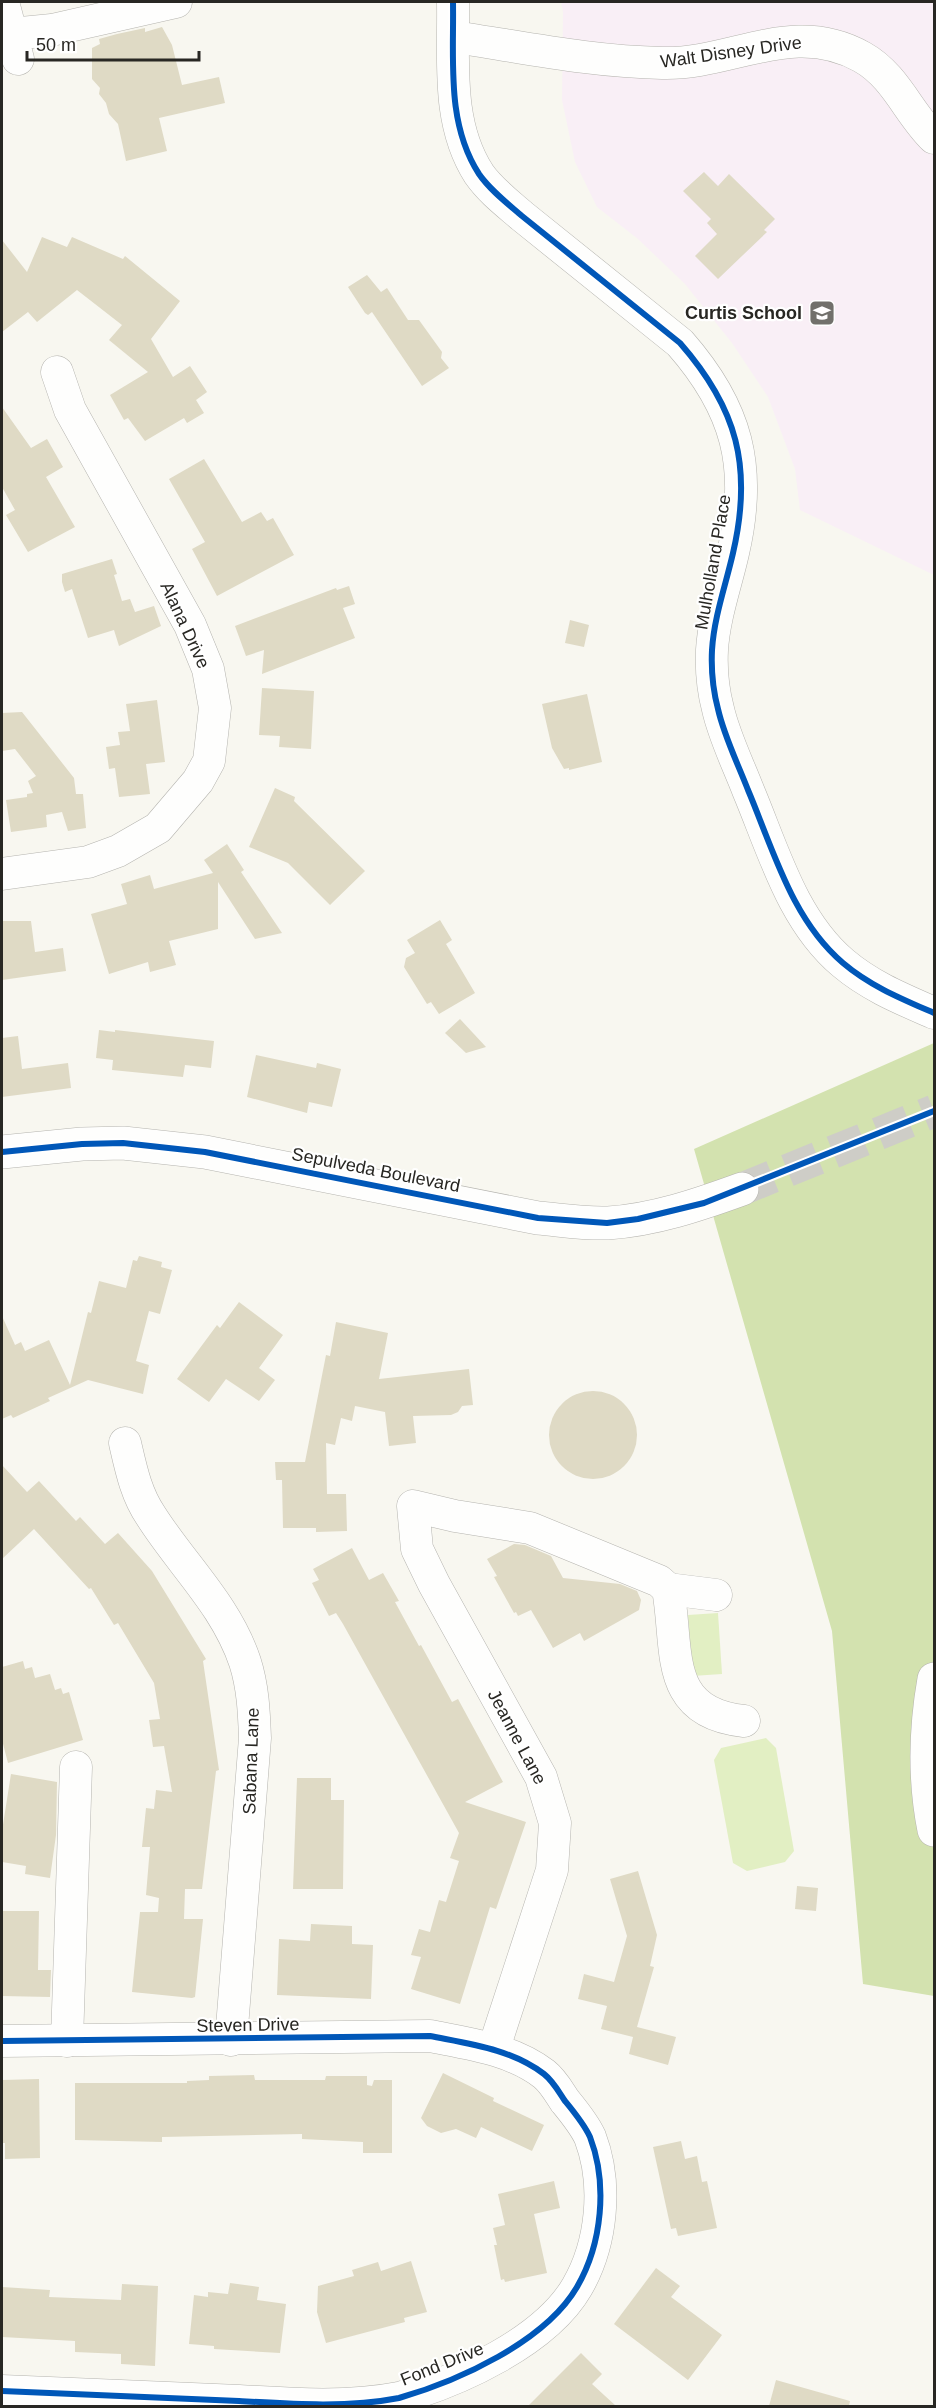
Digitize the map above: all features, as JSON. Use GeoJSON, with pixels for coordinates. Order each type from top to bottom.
{"type":"FeatureCollection","features":[{"type":"Feature","properties":{"kind":"main road","name":"Sepulveda Boulevard"},"geometry":{"type":"LineString","coordinates":[[2,1152],[82,1144],[123,1143],[165,1146],[206,1152],[538,1218],[575,1222],[607,1223],[638,1219],[704,1203],[741,1189]]}},
{"type":"Feature","properties":{"kind":"main road"},"geometry":{"type":"LineString","coordinates":[[934,1679],[929,1708],[926,1756],[928,1798],[934,1830]]}},
{"type":"Feature","properties":{"kind":"street"},"geometry":{"type":"LineString","coordinates":[[3,2],[14,46],[52,30],[176,2]]}},
{"type":"Feature","properties":{"kind":"street","name":"Mulholland Place"},"geometry":{"type":"LineString","coordinates":[[453,2],[461,38],[454,92],[457,124],[466,151],[480,175],[522,216],[680,343],[701,367],[716,390],[730,419],[742,480],[734,549],[712,649],[713,680],[722,721],[786,881],[801,912],[818,937],[842,963],[873,985],[934,1013]]}},
{"type":"Feature","properties":{"kind":"street","name":"Walt Disney Drive"},"geometry":{"type":"LineString","coordinates":[[461,38],[606,59],[665,64],[758,46],[816,41],[842,48],[864,58],[885,75],[934,138]]}},
{"type":"Feature","properties":{"kind":"street","name":"Alana Drive"},"geometry":{"type":"LineString","coordinates":[[2,874],[88,862],[118,851],[158,828],[198,781],[209,760],[216,708],[208,669],[190,626],[70,410],[57,372]]}},
{"type":"Feature","properties":{"kind":"street","name":"Sabana Lane"},"geometry":{"type":"LineString","coordinates":[[124,1443],[134,1484],[150,1515],[219,1607],[244,1660],[253,1690],[255,1738],[231,2040]]}},
{"type":"Feature","properties":{"kind":"street","name":"Jeanne Lane"},"geometry":{"type":"LineString","coordinates":[[494,2048],[552,1870],[555,1822],[540,1776],[417,1549],[413,1506],[454,1516],[530,1528],[643,1573],[668,1588]]}},
{"type":"Feature","properties":{"kind":"street"},"geometry":{"type":"LineString","coordinates":[[716,1595],[668,1588],[678,1676],[696,1703],[710,1713],[744,1721]]}},
{"type":"Feature","properties":{"kind":"street"},"geometry":{"type":"LineString","coordinates":[[67,2041],[76,1767]]}},
{"type":"Feature","properties":{"kind":"street","name":"Steven Drive"},"geometry":{"type":"LineString","coordinates":[[2,2041],[430,2036],[494,2048]]}},
{"type":"Feature","properties":{"kind":"street","name":"Fond Drive"},"geometry":{"type":"LineString","coordinates":[[2,2391],[251,2404],[373,2404],[448,2381],[494,2360],[538,2329],[558,2311],[577,2288],[598,2234],[600,2195],[598,2166],[590,2137],[582,2122],[546,2075],[494,2048]]}},
{"type":"Feature","properties":{"kind":"shaded area","name":"Curtis School"},"geometry":{"type":"Polygon","coordinates":[[[561,2],[934,2],[934,575],[800,510],[795,469],[768,397],[732,343],[685,284],[638,239],[597,207],[575,162],[562,100],[563,12],[561,2]]]}},
{"type":"Feature","properties":{"kind":"green space"},"geometry":{"type":"Polygon","coordinates":[[[934,1043],[934,1996],[863,1984],[832,1631],[694,1149],[934,1043]]]}},
{"type":"Feature","properties":{"kind":"green space"},"geometry":{"type":"Polygon","coordinates":[[[718,1613],[722,1674],[692,1676],[688,1615],[718,1613]]]}},
{"type":"Feature","properties":{"kind":"green space"},"geometry":{"type":"Polygon","coordinates":[[[766,1738],[776,1748],[794,1851],[785,1862],[747,1871],[733,1863],[714,1760],[721,1748],[766,1738]]]}},
{"type":"Feature","properties":{"kind":"building"},"geometry":{"type":"Polygon","coordinates":[[[162,27],[172,45],[182,85],[219,77],[225,103],[159,118],[167,151],[126,161],[118,124],[109,114],[106,103],[99,94],[100,88],[92,79],[92,48],[100,44],[99,39],[145,28],[145,32],[162,27]]]}},
{"type":"Feature","properties":{"kind":"building"},"geometry":{"type":"Polygon","coordinates":[[[704,172],[718,186],[729,174],[775,219],[764,230],[767,232],[718,279],[695,256],[717,234],[707,223],[711,219],[683,191],[704,172]]]}},
{"type":"Feature","properties":{"kind":"building"},"geometry":{"type":"Polygon","coordinates":[[[42,237],[67,247],[72,237],[123,259],[125,256],[180,301],[151,339],[173,377],[190,366],[207,392],[196,400],[204,413],[187,423],[184,418],[145,441],[128,418],[124,420],[110,395],[148,372],[109,340],[122,325],[77,290],[37,322],[28,312],[2,332],[2,240],[27,272],[42,237]]]}},
{"type":"Feature","properties":{"kind":"building"},"geometry":{"type":"Polygon","coordinates":[[[367,275],[381,292],[387,288],[408,320],[419,320],[442,352],[441,358],[449,368],[422,386],[372,312],[368,315],[365,313],[348,287],[367,275]]]}},
{"type":"Feature","properties":{"kind":"building"},"geometry":{"type":"Polygon","coordinates":[[[2,407],[31,448],[47,439],[63,467],[46,477],[75,527],[28,552],[6,515],[15,510],[2,487],[2,407]]]}},
{"type":"Feature","properties":{"kind":"building"},"geometry":{"type":"Polygon","coordinates":[[[204,459],[242,522],[261,512],[267,521],[273,518],[294,555],[217,596],[192,549],[205,542],[169,479],[204,459]]]}},
{"type":"Feature","properties":{"kind":"building"},"geometry":{"type":"Polygon","coordinates":[[[112,559],[122,601],[130,599],[135,612],[154,606],[161,626],[119,646],[114,630],[88,638],[72,589],[65,592],[62,582],[62,574],[112,559]]]}},
{"type":"Feature","properties":{"kind":"building"},"geometry":{"type":"Polygon","coordinates":[[[349,586],[355,604],[343,608],[355,638],[262,674],[264,650],[246,656],[235,626],[336,588],[337,590],[349,586]]]}},
{"type":"Feature","properties":{"kind":"building"},"geometry":{"type":"Polygon","coordinates":[[[570,620],[589,625],[584,647],[565,643],[570,620]]]}},
{"type":"Feature","properties":{"kind":"building"},"geometry":{"type":"Polygon","coordinates":[[[262,688],[314,691],[311,749],[279,747],[280,736],[259,735],[262,688]]]}},
{"type":"Feature","properties":{"kind":"building"},"geometry":{"type":"Polygon","coordinates":[[[587,694],[602,762],[569,770],[569,768],[564,769],[552,748],[542,704],[587,694]]]}},
{"type":"Feature","properties":{"kind":"building"},"geometry":{"type":"Polygon","coordinates":[[[157,700],[165,762],[146,764],[150,794],[119,797],[115,768],[109,769],[106,747],[120,745],[118,732],[130,731],[126,704],[157,700]]]}},
{"type":"Feature","properties":{"kind":"building"},"geometry":{"type":"Polygon","coordinates":[[[22,712],[74,778],[76,794],[83,794],[86,828],[68,831],[62,812],[46,815],[47,827],[11,832],[6,800],[27,797],[27,794],[33,793],[28,781],[36,776],[15,749],[2,751],[2,713],[22,712]]]}},
{"type":"Feature","properties":{"kind":"building"},"geometry":{"type":"Polygon","coordinates":[[[275,788],[295,797],[294,801],[365,871],[330,905],[288,863],[249,847],[275,788]]]}},
{"type":"Feature","properties":{"kind":"building"},"geometry":{"type":"Polygon","coordinates":[[[227,844],[244,870],[241,872],[282,933],[255,939],[218,882],[218,929],[169,941],[176,965],[150,972],[148,962],[109,974],[91,914],[127,904],[121,884],[150,875],[154,889],[213,873],[204,860],[227,844]]]}},
{"type":"Feature","properties":{"kind":"building"},"geometry":{"type":"Polygon","coordinates":[[[440,920],[452,940],[446,944],[475,993],[439,1014],[431,1002],[427,1004],[404,967],[406,958],[415,953],[407,940],[440,920]]]}},
{"type":"Feature","properties":{"kind":"building"},"geometry":{"type":"Polygon","coordinates":[[[2,921],[31,921],[35,952],[63,948],[66,971],[2,980],[2,921]]]}},
{"type":"Feature","properties":{"kind":"building"},"geometry":{"type":"Polygon","coordinates":[[[460,1019],[486,1047],[466,1053],[445,1033],[460,1019]]]}},
{"type":"Feature","properties":{"kind":"building"},"geometry":{"type":"Polygon","coordinates":[[[99,1030],[214,1041],[211,1068],[185,1065],[183,1077],[112,1070],[113,1060],[96,1058],[99,1030]]]}},
{"type":"Feature","properties":{"kind":"building"},"geometry":{"type":"Polygon","coordinates":[[[18,1036],[22,1069],[68,1063],[71,1088],[2,1097],[2,1038],[18,1036]]]}},
{"type":"Feature","properties":{"kind":"building"},"geometry":{"type":"Polygon","coordinates":[[[256,1055],[316,1068],[317,1063],[341,1069],[332,1107],[309,1102],[307,1113],[247,1097],[256,1055]]]}},
{"type":"Feature","properties":{"kind":"building"},"geometry":{"type":"Polygon","coordinates":[[[139,1256],[162,1262],[161,1267],[172,1270],[160,1314],[149,1311],[136,1361],[149,1365],[143,1394],[88,1380],[48,1398],[50,1401],[13,1418],[11,1415],[2,1419],[2,1316],[15,1345],[21,1342],[25,1351],[49,1340],[70,1385],[88,1312],[91,1313],[99,1281],[126,1288],[133,1260],[137,1261],[139,1256]]]}},
{"type":"Feature","properties":{"kind":"building"},"geometry":{"type":"Polygon","coordinates":[[[239,1302],[283,1335],[259,1368],[275,1380],[259,1401],[226,1379],[209,1402],[177,1379],[217,1325],[220,1328],[239,1302]]]}},
{"type":"Feature","properties":{"kind":"building"},"geometry":{"type":"Polygon","coordinates":[[[336,1322],[388,1333],[379,1379],[469,1369],[473,1405],[462,1406],[458,1412],[451,1415],[413,1416],[416,1443],[389,1446],[385,1412],[355,1406],[352,1421],[341,1418],[335,1445],[326,1443],[327,1494],[346,1494],[347,1531],[316,1532],[316,1528],[283,1528],[282,1480],[276,1480],[275,1462],[305,1462],[326,1355],[330,1356],[336,1322]]]}},
{"type":"Feature","properties":{"kind":"building"},"geometry":{"type":"Polygon","coordinates":[[[593,1391],[610,1395],[624,1404],[633,1418],[637,1435],[633,1452],[624,1466],[610,1475],[593,1479],[576,1475],[562,1466],[553,1452],[549,1435],[553,1418],[562,1404],[576,1395],[593,1391]]]}},
{"type":"Feature","properties":{"kind":"building"},"geometry":{"type":"Polygon","coordinates":[[[2,1465],[27,1492],[39,1481],[76,1521],[80,1517],[105,1544],[118,1533],[152,1571],[206,1659],[203,1661],[219,1770],[216,1771],[202,1889],[185,1889],[184,1919],[203,1919],[195,1997],[132,1992],[140,1912],[158,1912],[159,1898],[146,1895],[150,1847],[142,1847],[146,1808],[154,1809],[156,1790],[172,1792],[164,1746],[153,1747],[149,1720],[160,1719],[154,1683],[118,1623],[114,1625],[91,1588],[89,1589],[34,1529],[2,1559],[2,1465]]]}},
{"type":"Feature","properties":{"kind":"building"},"geometry":{"type":"Polygon","coordinates":[[[514,1544],[525,1545],[551,1556],[563,1578],[620,1584],[637,1591],[641,1600],[639,1610],[584,1641],[580,1633],[553,1648],[531,1610],[518,1616],[516,1612],[514,1613],[487,1559],[514,1544]]]}},
{"type":"Feature","properties":{"kind":"building"},"geometry":{"type":"Polygon","coordinates":[[[352,1548],[369,1580],[383,1573],[399,1601],[395,1602],[419,1646],[421,1645],[452,1702],[458,1699],[503,1782],[465,1802],[526,1822],[496,1909],[490,1907],[460,2004],[411,1989],[421,1957],[411,1955],[419,1929],[430,1932],[439,1900],[446,1902],[459,1861],[450,1858],[459,1833],[343,1624],[336,1613],[329,1616],[312,1583],[319,1580],[313,1569],[352,1548]]]}},
{"type":"Feature","properties":{"kind":"building"},"geometry":{"type":"Polygon","coordinates":[[[23,1661],[25,1669],[32,1667],[35,1678],[50,1674],[55,1690],[61,1688],[63,1694],[69,1692],[83,1740],[8,1763],[2,1740],[2,1667],[23,1661]]]}},
{"type":"Feature","properties":{"kind":"building"},"geometry":{"type":"Polygon","coordinates":[[[11,1774],[57,1782],[56,1835],[50,1878],[25,1874],[26,1866],[2,1862],[2,1831],[11,1774]]]}},
{"type":"Feature","properties":{"kind":"building"},"geometry":{"type":"Polygon","coordinates":[[[297,1778],[331,1778],[331,1800],[344,1800],[343,1889],[293,1889],[297,1778]]]}},
{"type":"Feature","properties":{"kind":"building"},"geometry":{"type":"Polygon","coordinates":[[[638,1871],[657,1935],[650,1966],[654,1967],[637,2027],[676,2037],[668,2065],[629,2054],[633,2037],[601,2029],[607,2006],[578,1999],[584,1974],[614,1982],[627,1936],[610,1879],[638,1871]]]}},
{"type":"Feature","properties":{"kind":"building"},"geometry":{"type":"Polygon","coordinates":[[[797,1886],[818,1888],[816,1911],[795,1909],[797,1886]]]}},
{"type":"Feature","properties":{"kind":"building"},"geometry":{"type":"Polygon","coordinates":[[[2,1911],[39,1911],[38,1970],[51,1970],[50,1997],[2,1996],[2,1911]]]}},
{"type":"Feature","properties":{"kind":"building"},"geometry":{"type":"Polygon","coordinates":[[[311,1924],[352,1926],[352,1944],[373,1945],[371,1999],[277,1995],[279,1939],[310,1941],[311,1924]]]}},
{"type":"Feature","properties":{"kind":"building"},"geometry":{"type":"Polygon","coordinates":[[[443,2073],[494,2098],[493,2101],[544,2125],[532,2151],[481,2127],[476,2138],[456,2129],[441,2133],[427,2126],[421,2118],[443,2073]]]}},
{"type":"Feature","properties":{"kind":"building"},"geometry":{"type":"Polygon","coordinates":[[[254,2075],[255,2080],[325,2080],[326,2076],[367,2076],[367,2085],[372,2086],[374,2080],[392,2080],[392,2153],[363,2153],[363,2142],[302,2139],[302,2134],[162,2137],[162,2142],[75,2140],[75,2083],[187,2083],[187,2081],[209,2080],[209,2076],[254,2075]]]}},
{"type":"Feature","properties":{"kind":"building"},"geometry":{"type":"Polygon","coordinates":[[[39,2079],[40,2158],[5,2159],[5,2143],[2,2143],[2,2080],[39,2079]]]}},
{"type":"Feature","properties":{"kind":"building"},"geometry":{"type":"Polygon","coordinates":[[[681,2141],[685,2159],[697,2156],[702,2182],[707,2181],[717,2228],[678,2236],[676,2228],[671,2229],[653,2147],[681,2141]]]}},
{"type":"Feature","properties":{"kind":"building"},"geometry":{"type":"Polygon","coordinates":[[[554,2181],[560,2208],[534,2214],[547,2273],[505,2282],[504,2279],[501,2280],[493,2228],[505,2225],[498,2194],[554,2181]]]}},
{"type":"Feature","properties":{"kind":"building"},"geometry":{"type":"Polygon","coordinates":[[[411,2261],[427,2312],[404,2318],[405,2322],[326,2343],[317,2312],[318,2286],[354,2276],[352,2270],[378,2262],[381,2271],[411,2261]]]}},
{"type":"Feature","properties":{"kind":"building"},"geometry":{"type":"Polygon","coordinates":[[[656,2268],[680,2286],[671,2297],[722,2335],[688,2380],[614,2324],[656,2268]]]}},
{"type":"Feature","properties":{"kind":"building"},"geometry":{"type":"Polygon","coordinates":[[[230,2283],[259,2287],[257,2300],[286,2304],[280,2353],[214,2349],[214,2346],[189,2344],[194,2295],[208,2297],[208,2292],[228,2294],[230,2283]]]}},
{"type":"Feature","properties":{"kind":"building"},"geometry":{"type":"Polygon","coordinates":[[[122,2284],[158,2286],[155,2366],[121,2364],[121,2354],[75,2352],[75,2341],[2,2337],[2,2287],[50,2290],[49,2297],[121,2300],[122,2284]]]}},
{"type":"Feature","properties":{"kind":"building"},"geometry":{"type":"Polygon","coordinates":[[[581,2353],[602,2374],[592,2384],[616,2406],[528,2406],[581,2353]]]}},
{"type":"Feature","properties":{"kind":"building"},"geometry":{"type":"Polygon","coordinates":[[[776,2380],[850,2401],[849,2406],[769,2406],[776,2380]]]}},
{"type":"Feature","properties":{"kind":"tunnel"},"geometry":{"type":"LineString","coordinates":[[742,1189],[934,1111]]}},
{"type":"Feature","properties":{"kind":"cycle path"},"geometry":{"type":"LineString","coordinates":[[453,2],[453,68],[457,112],[468,154],[479,174],[493,191],[522,216],[680,343],[715,391],[727,415],[740,466],[741,493],[739,522],[713,638],[714,687],[727,740],[786,882],[810,926],[825,946],[843,963],[875,985],[934,1013]]}},
{"type":"Feature","properties":{"kind":"cycle path"},"geometry":{"type":"LineString","coordinates":[[2,1152],[82,1144],[123,1143],[205,1152],[538,1218],[607,1223],[638,1219],[704,1203],[934,1111]]}},
{"type":"Feature","properties":{"kind":"cycle path"},"geometry":{"type":"LineString","coordinates":[[2,2041],[430,2036],[475,2045],[518,2059],[544,2074],[553,2083],[590,2137],[596,2155],[600,2194],[600,2214],[592,2252],[577,2287],[563,2307],[522,2342],[498,2357],[422,2391],[380,2401],[319,2404],[2,2391]]}},
{"type":"Feature","properties":{"kind":"place","name":"Curtis School"},"geometry":{"type":"Point","coordinates":[822,313]}}]}
